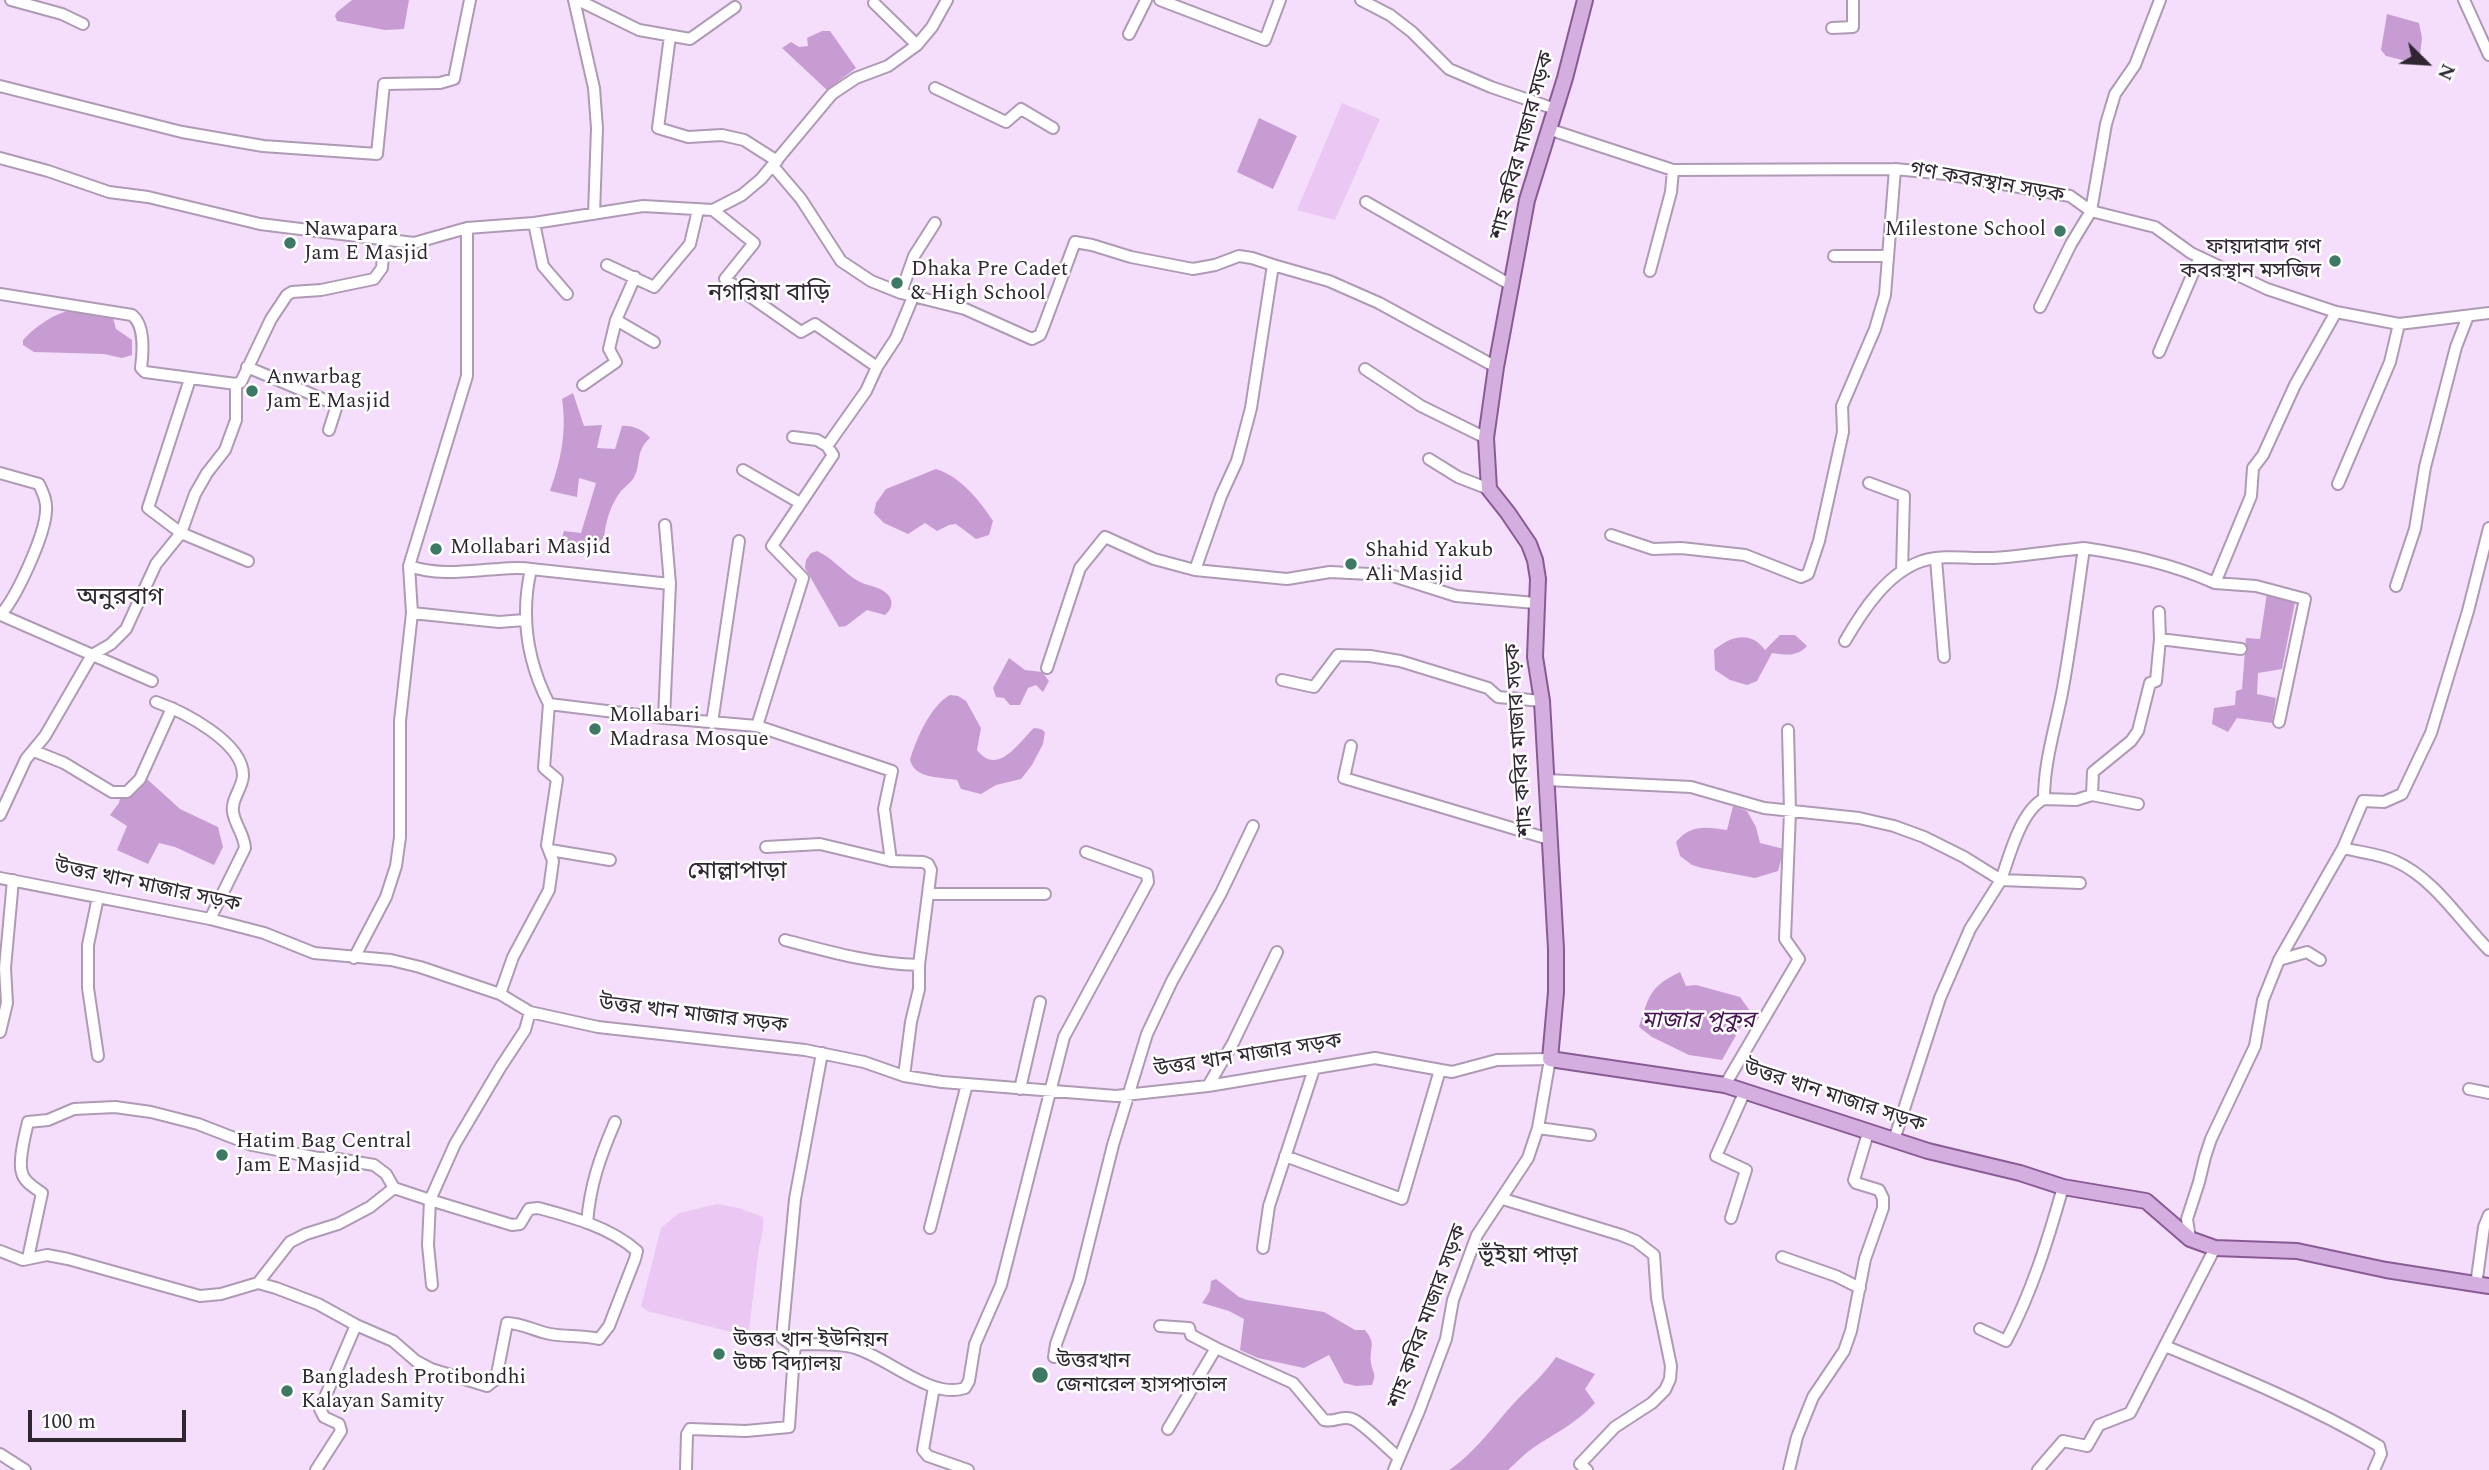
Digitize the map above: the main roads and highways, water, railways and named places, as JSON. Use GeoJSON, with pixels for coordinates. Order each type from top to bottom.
{"type":"FeatureCollection","features":[{"type":"Feature","properties":{"kind":"main road","name":"শাহ কবির মাজার সড়ক"},"geometry":{"type":"LineString","coordinates":[[1550,1059],[1556,992],[1556,949],[1542,701],[1535,657],[1538,579],[1529,544],[1489,489],[1486,438],[1496,367],[1527,200],[1585,0]]}},
{"type":"Feature","properties":{"kind":"main road","name":"উত্তর খান মাজার সড়ক"},"geometry":{"type":"LineString","coordinates":[[1550,1059],[1726,1085],[1868,1133],[2063,1187],[2146,1201],[2190,1239],[2215,1248],[2297,1251],[2482,1286]]}},
{"type":"Feature","properties":{"kind":"water"},"geometry":{"type":"Polygon","coordinates":[[[352,0],[409,0],[404,29],[385,30],[337,21],[337,12],[352,0]]]}},
{"type":"Feature","properties":{"kind":"water"},"geometry":{"type":"Polygon","coordinates":[[[2387,14],[2419,23],[2422,38],[2419,64],[2386,56],[2381,50],[2387,14]]]}},
{"type":"Feature","properties":{"kind":"water"},"geometry":{"type":"Polygon","coordinates":[[[822,31],[830,31],[856,68],[827,90],[782,48],[791,42],[799,47],[808,46],[807,38],[822,31]]]}},
{"type":"Feature","properties":{"kind":"water"},"geometry":{"type":"Polygon","coordinates":[[[1259,118],[1297,136],[1273,189],[1237,172],[1259,118]]]}},
{"type":"Feature","properties":{"kind":"water"},"geometry":{"type":"Polygon","coordinates":[[[73,310],[113,318],[116,329],[132,340],[132,355],[122,358],[104,354],[34,352],[23,345],[23,340],[40,325],[52,317],[73,310]]]}},
{"type":"Feature","properties":{"kind":"water"},"geometry":{"type":"Polygon","coordinates":[[[573,393],[584,426],[602,425],[597,448],[615,449],[622,426],[637,429],[650,438],[642,448],[636,474],[611,508],[604,538],[588,548],[557,554],[564,531],[581,533],[596,483],[579,478],[577,497],[550,491],[562,446],[562,399],[573,393]]]}},
{"type":"Feature","properties":{"kind":"water"},"geometry":{"type":"Polygon","coordinates":[[[936,469],[961,483],[982,505],[993,521],[989,535],[976,539],[956,524],[937,531],[925,523],[908,534],[884,523],[874,513],[876,503],[886,489],[936,469]]]}},
{"type":"Feature","properties":{"kind":"water"},"geometry":{"type":"Polygon","coordinates":[[[817,551],[858,581],[886,593],[892,604],[887,613],[885,615],[867,610],[846,626],[839,627],[805,568],[806,560],[811,553],[817,551]]]}},
{"type":"Feature","properties":{"kind":"water"},"geometry":{"type":"Polygon","coordinates":[[[2267,593],[2295,602],[2282,669],[2258,673],[2257,694],[2276,698],[2272,723],[2237,718],[2228,732],[2212,724],[2214,708],[2235,705],[2236,691],[2242,689],[2246,638],[2260,639],[2267,593]]]}},
{"type":"Feature","properties":{"kind":"water"},"geometry":{"type":"Polygon","coordinates":[[[1780,635],[1795,635],[1807,646],[1795,654],[1772,653],[1757,681],[1747,685],[1730,680],[1715,670],[1714,650],[1727,641],[1747,638],[1765,650],[1780,635]]]}},
{"type":"Feature","properties":{"kind":"water"},"geometry":{"type":"Polygon","coordinates":[[[1009,658],[1025,670],[1042,672],[1049,681],[1043,692],[1036,685],[1028,688],[1020,705],[1010,705],[1004,698],[996,697],[993,688],[1009,658]]]}},
{"type":"Feature","properties":{"kind":"water"},"geometry":{"type":"Polygon","coordinates":[[[950,695],[966,701],[981,728],[977,750],[985,757],[1000,759],[1034,728],[1045,732],[1043,744],[1021,779],[996,785],[981,794],[961,789],[957,780],[929,776],[917,771],[910,760],[916,742],[937,706],[950,695]]]}},
{"type":"Feature","properties":{"kind":"water"},"geometry":{"type":"Polygon","coordinates":[[[147,779],[180,809],[218,827],[223,847],[214,865],[175,847],[159,843],[148,864],[117,850],[127,826],[110,815],[119,803],[121,793],[139,786],[147,779]]]}},
{"type":"Feature","properties":{"kind":"water"},"geometry":{"type":"Polygon","coordinates":[[[1733,806],[1747,811],[1756,827],[1760,843],[1784,849],[1778,871],[1755,878],[1702,868],[1692,865],[1680,856],[1676,842],[1687,832],[1706,828],[1727,830],[1733,806]]]}},
{"type":"Feature","properties":{"kind":"water","name":"মাজার পুকুর"},"geometry":{"type":"Polygon","coordinates":[[[1680,972],[1686,986],[1696,985],[1740,997],[1750,1011],[1722,1060],[1689,1055],[1652,1037],[1639,1027],[1652,993],[1680,972]]]}},
{"type":"Feature","properties":{"kind":"water"},"geometry":{"type":"Polygon","coordinates":[[[1216,1279],[1247,1300],[1324,1312],[1355,1330],[1365,1330],[1372,1343],[1372,1385],[1356,1386],[1344,1383],[1329,1355],[1304,1368],[1258,1358],[1240,1350],[1244,1319],[1229,1311],[1202,1303],[1210,1291],[1211,1281],[1216,1279]]]}},
{"type":"Feature","properties":{"kind":"water"},"geometry":{"type":"Polygon","coordinates":[[[1556,1357],[1595,1374],[1585,1389],[1595,1403],[1573,1422],[1530,1450],[1508,1470],[1449,1470],[1476,1447],[1556,1357]]]}},
{"type":"Feature","properties":{"kind":"place","name":"Milestone School"},"geometry":{"type":"Point","coordinates":[2060,231]}},
{"type":"Feature","properties":{"kind":"place","name":"Nawapara Jam E Masjid"},"geometry":{"type":"Point","coordinates":[290,243]}},
{"type":"Feature","properties":{"kind":"place","name":"ফায়দাবাদ গণ কবরস্থান মসজিদ"},"geometry":{"type":"Point","coordinates":[2335,261]}},
{"type":"Feature","properties":{"kind":"place","name":"Dhaka Pre Cadet & High School"},"geometry":{"type":"Point","coordinates":[897,283]}},
{"type":"Feature","properties":{"kind":"place","name":"Anwarbag Jam E Masjid"},"geometry":{"type":"Point","coordinates":[252,391]}},
{"type":"Feature","properties":{"kind":"place","name":"Mollabari Masjid"},"geometry":{"type":"Point","coordinates":[436,549]}},
{"type":"Feature","properties":{"kind":"place","name":"Shahid Yakub Ali Masjid"},"geometry":{"type":"Point","coordinates":[1351,564]}},
{"type":"Feature","properties":{"kind":"place","name":"Mollabari Madrasa Mosque"},"geometry":{"type":"Point","coordinates":[595,729]}},
{"type":"Feature","properties":{"kind":"place","name":"Hatim Bag Central Jam E Masjid"},"geometry":{"type":"Point","coordinates":[222,1155]}},
{"type":"Feature","properties":{"kind":"place","name":"উত্তর খান ইউনিয়ন উচ্চ বিদ্যালয়"},"geometry":{"type":"Point","coordinates":[719,1354]}},
{"type":"Feature","properties":{"kind":"place","name":"উত্তরখান জেনারেল হাসপাতাল"},"geometry":{"type":"Point","coordinates":[1040,1375]}},
{"type":"Feature","properties":{"kind":"place","name":"Bangladesh Protibondhi Kalayan Samity"},"geometry":{"type":"Point","coordinates":[287,1391]}},
{"type":"Feature","properties":{"kind":"district","name":"নগরিয়া বাড়ি"},"geometry":{"type":"Point","coordinates":[769,295]}},
{"type":"Feature","properties":{"kind":"district","name":"অনুরবাগ"},"geometry":{"type":"Point","coordinates":[120,599]}},
{"type":"Feature","properties":{"kind":"district","name":"মোল্লাপাড়া"},"geometry":{"type":"Point","coordinates":[737,873]}},
{"type":"Feature","properties":{"kind":"district","name":"ভূঁইয়া পাড়া"},"geometry":{"type":"Point","coordinates":[1528,1257]}}]}
